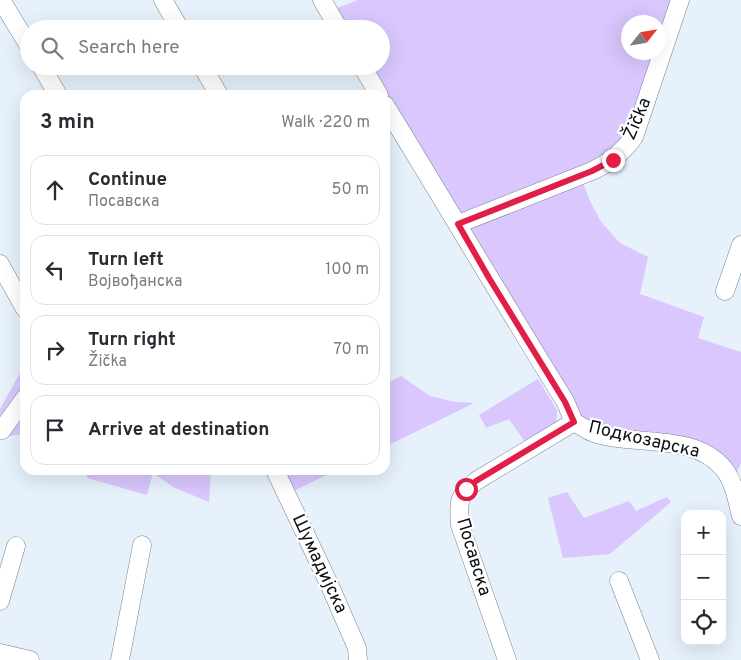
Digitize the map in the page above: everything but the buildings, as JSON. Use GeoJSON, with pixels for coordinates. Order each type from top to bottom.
{"type":"FeatureCollection","features":[{"type":"Feature","properties":{"kind":"street"},"geometry":{"type":"LineString","coordinates":[[1,0],[20,31]]}},
{"type":"Feature","properties":{"kind":"street"},"geometry":{"type":"LineString","coordinates":[[163,0],[175,20]]}},
{"type":"Feature","properties":{"kind":"street"},"geometry":{"type":"LineString","coordinates":[[322,0],[334,20]]}},
{"type":"Feature","properties":{"kind":"street","name":"Žička"},"geometry":{"type":"LineString","coordinates":[[458,224],[604,166],[619,155],[634,137],[680,0]]}},
{"type":"Feature","properties":{"kind":"street"},"geometry":{"type":"LineString","coordinates":[[46,75],[55,90]]}},
{"type":"Feature","properties":{"kind":"street"},"geometry":{"type":"LineString","coordinates":[[207,75],[216,90]]}},
{"type":"Feature","properties":{"kind":"street"},"geometry":{"type":"LineString","coordinates":[[367,75],[376,90]]}},
{"type":"Feature","properties":{"kind":"street"},"geometry":{"type":"LineString","coordinates":[[390,113],[565,402],[574,422]]}},
{"type":"Feature","properties":{"kind":"street"},"geometry":{"type":"LineString","coordinates":[[725,291],[741,245]]}},
{"type":"Feature","properties":{"kind":"street"},"geometry":{"type":"LineString","coordinates":[[0,264],[20,300]]}},
{"type":"Feature","properties":{"kind":"street"},"geometry":{"type":"LineString","coordinates":[[2,430],[20,405]]}},
{"type":"Feature","properties":{"kind":"street","name":"Подкозарска"},"geometry":{"type":"LineString","coordinates":[[574,422],[594,433],[684,446],[700,451],[713,459],[730,479],[741,516]]}},
{"type":"Feature","properties":{"kind":"street","name":"Посавска"},"geometry":{"type":"LineString","coordinates":[[507,660],[460,525],[458,510],[461,497],[466,489],[476,481],[574,422]]}},
{"type":"Feature","properties":{"kind":"street","name":"Шумадијска"},"geometry":{"type":"LineString","coordinates":[[277,475],[330,586],[357,648],[358,660]]}},
{"type":"Feature","properties":{"kind":"street"},"geometry":{"type":"LineString","coordinates":[[120,660],[142,545]]}},
{"type":"Feature","properties":{"kind":"street"},"geometry":{"type":"LineString","coordinates":[[0,601],[16,546]]}},
{"type":"Feature","properties":{"kind":"street"},"geometry":{"type":"LineString","coordinates":[[619,581],[650,660]]}},
{"type":"Feature","properties":{"kind":"street"},"geometry":{"type":"LineString","coordinates":[[0,653],[30,660]]}},
{"type":"Feature","properties":{"kind":"shaded area"},"geometry":{"type":"Polygon","coordinates":[[[358,0],[672,0],[666,18],[666,15],[621,15],[621,60],[652,60],[624,138],[612,151],[578,171],[601,222],[620,243],[648,257],[640,294],[704,317],[698,338],[741,352],[741,463],[737,472],[715,448],[667,437],[606,432],[585,423],[390,108],[390,90],[379,90],[370,75],[390,75],[390,20],[336,20],[330,11],[358,0]]]}},
{"type":"Feature","properties":{"kind":"shaded area"},"geometry":{"type":"Polygon","coordinates":[[[20,373],[20,435],[0,437],[0,409],[20,373]]]}},
{"type":"Feature","properties":{"kind":"shaded area"},"geometry":{"type":"Polygon","coordinates":[[[401,376],[430,396],[455,402],[474,403],[390,445],[390,382],[401,376]]]}},
{"type":"Feature","properties":{"kind":"shaded area"},"geometry":{"type":"Polygon","coordinates":[[[538,379],[557,410],[556,427],[527,445],[509,419],[486,428],[479,415],[538,379]]]}},
{"type":"Feature","properties":{"kind":"shaded area"},"geometry":{"type":"Polygon","coordinates":[[[87,475],[152,475],[147,495],[87,478],[87,475]]]}},
{"type":"Feature","properties":{"kind":"shaded area"},"geometry":{"type":"Polygon","coordinates":[[[156,475],[211,475],[209,502],[173,487],[156,475]]]}},
{"type":"Feature","properties":{"kind":"shaded area"},"geometry":{"type":"Polygon","coordinates":[[[286,475],[327,475],[294,491],[286,475]]]}},
{"type":"Feature","properties":{"kind":"shaded area"},"geometry":{"type":"Polygon","coordinates":[[[567,492],[584,518],[629,501],[636,511],[667,497],[671,502],[610,554],[563,558],[548,498],[567,492]]]}},
{"type":"Feature","properties":{"kind":"route"},"geometry":{"type":"LineString","coordinates":[[466,489],[476,481],[574,422],[565,402],[458,224],[592,171],[613,160]]}}]}
